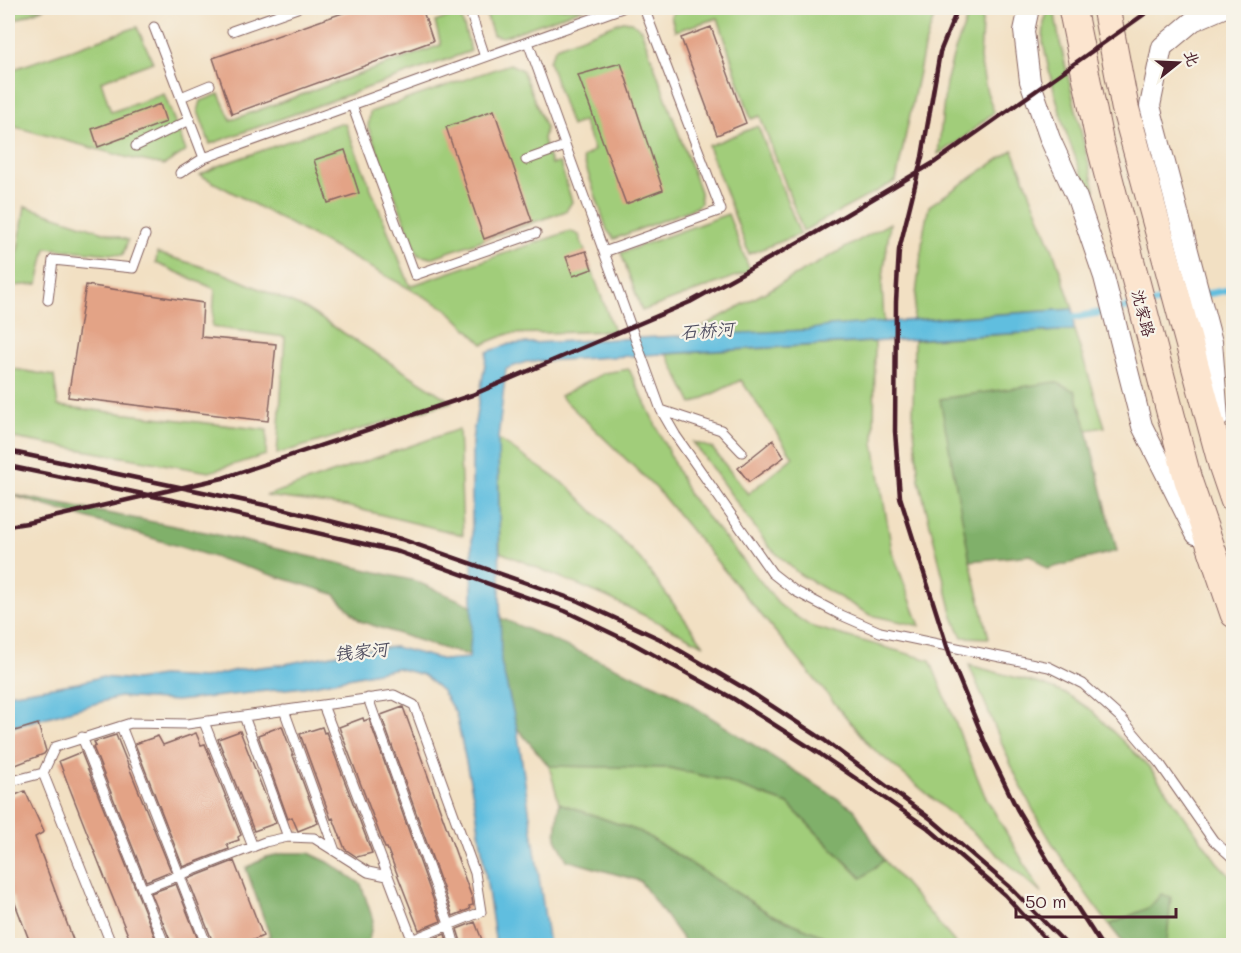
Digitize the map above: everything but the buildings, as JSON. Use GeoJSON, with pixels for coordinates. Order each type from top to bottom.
{"type":"FeatureCollection","features":[{"type":"Feature","properties":{"kind":"main road","name":"沈家路"},"geometry":{"type":"LineString","coordinates":[[1072,8],[1100,144],[1188,480],[1230,605]]}},
{"type":"Feature","properties":{"kind":"main road"},"geometry":{"type":"LineString","coordinates":[[1106,8],[1125,107],[1185,283],[1222,465],[1233,500]]}},
{"type":"Feature","properties":{"kind":"street"},"geometry":{"type":"LineString","coordinates":[[1029,8],[1024,31],[1030,81],[1050,139],[1077,198],[1104,277],[1142,426],[1230,605]]}},
{"type":"Feature","properties":{"kind":"street"},"geometry":{"type":"LineString","coordinates":[[1185,283],[1150,106],[1162,47],[1193,21],[1220,8]]}},
{"type":"Feature","properties":{"kind":"lane"},"geometry":{"type":"LineString","coordinates":[[232,31],[297,8]]}},
{"type":"Feature","properties":{"kind":"lane"},"geometry":{"type":"LineString","coordinates":[[469,8],[485,57]]}},
{"type":"Feature","properties":{"kind":"lane"},"geometry":{"type":"LineString","coordinates":[[180,173],[204,158],[622,8]]}},
{"type":"Feature","properties":{"kind":"lane"},"geometry":{"type":"LineString","coordinates":[[604,252],[721,210],[644,8]]}},
{"type":"Feature","properties":{"kind":"lane"},"geometry":{"type":"LineString","coordinates":[[154,27],[204,158]]}},
{"type":"Feature","properties":{"kind":"lane"},"geometry":{"type":"LineString","coordinates":[[528,42],[661,410],[676,436],[772,573],[795,591],[880,632],[1049,667],[1083,684],[1121,718],[1160,764],[1213,840],[1233,859]]}},
{"type":"Feature","properties":{"kind":"lane"},"geometry":{"type":"LineString","coordinates":[[181,97],[210,85]]}},
{"type":"Feature","properties":{"kind":"lane"},"geometry":{"type":"LineString","coordinates":[[352,105],[415,275],[536,234]]}},
{"type":"Feature","properties":{"kind":"lane"},"geometry":{"type":"LineString","coordinates":[[136,146],[190,120]]}},
{"type":"Feature","properties":{"kind":"lane"},"geometry":{"type":"LineString","coordinates":[[526,160],[565,146]]}},
{"type":"Feature","properties":{"kind":"lane"},"geometry":{"type":"LineString","coordinates":[[48,300],[54,260],[133,268],[145,235]]}},
{"type":"Feature","properties":{"kind":"lane"},"geometry":{"type":"LineString","coordinates":[[661,410],[720,430],[742,452]]}},
{"type":"Feature","properties":{"kind":"lane"},"geometry":{"type":"LineString","coordinates":[[112,945],[43,773],[55,747],[131,723],[187,724],[394,695],[414,705],[475,873],[481,912],[397,945]]}},
{"type":"Feature","properties":{"kind":"lane"},"geometry":{"type":"LineString","coordinates":[[368,698],[450,924],[455,945]]}},
{"type":"Feature","properties":{"kind":"lane"},"geometry":{"type":"LineString","coordinates":[[323,705],[412,939]]}},
{"type":"Feature","properties":{"kind":"lane"},"geometry":{"type":"LineString","coordinates":[[284,710],[335,851]]}},
{"type":"Feature","properties":{"kind":"lane"},"geometry":{"type":"LineString","coordinates":[[244,716],[288,837]]}},
{"type":"Feature","properties":{"kind":"lane"},"geometry":{"type":"LineString","coordinates":[[204,722],[254,847]]}},
{"type":"Feature","properties":{"kind":"lane"},"geometry":{"type":"LineString","coordinates":[[121,726],[207,945]]}},
{"type":"Feature","properties":{"kind":"lane"},"geometry":{"type":"LineString","coordinates":[[82,737],[165,945]]}},
{"type":"Feature","properties":{"kind":"lane"},"geometry":{"type":"LineString","coordinates":[[8,782],[43,773]]}},
{"type":"Feature","properties":{"kind":"lane"},"geometry":{"type":"LineString","coordinates":[[144,889],[254,847],[288,837],[314,838],[368,872],[387,876]]}},
{"type":"Feature","properties":{"kind":"green space"},"geometry":{"type":"Polygon","coordinates":[[[8,8],[44,8],[8,23],[8,8]]]}},
{"type":"Feature","properties":{"kind":"green space"},"geometry":{"type":"Polygon","coordinates":[[[484,8],[585,8],[503,37],[493,35],[484,8]]]}},
{"type":"Feature","properties":{"kind":"green space"},"geometry":{"type":"Polygon","coordinates":[[[678,8],[937,8],[924,48],[896,181],[803,231],[760,116],[751,119],[718,18],[675,31],[671,16],[678,8]]]}},
{"type":"Feature","properties":{"kind":"green space"},"geometry":{"type":"Polygon","coordinates":[[[971,8],[983,8],[980,59],[986,89],[994,112],[961,140],[938,154],[946,83],[954,53],[971,8]]]}},
{"type":"Feature","properties":{"kind":"green space"},"geometry":{"type":"Polygon","coordinates":[[[1049,8],[1054,8],[1095,190],[1088,191],[1064,127],[1049,71],[1043,42],[1044,22],[1049,8]]]}},
{"type":"Feature","properties":{"kind":"green space"},"geometry":{"type":"Polygon","coordinates":[[[460,13],[471,51],[210,144],[198,111],[201,101],[219,94],[231,120],[441,45],[435,22],[460,13]]]}},
{"type":"Feature","properties":{"kind":"green space"},"geometry":{"type":"Polygon","coordinates":[[[623,21],[631,22],[641,29],[700,192],[701,203],[694,208],[614,239],[607,230],[583,158],[594,150],[583,121],[571,126],[549,61],[556,47],[623,21]]]}},
{"type":"Feature","properties":{"kind":"green space"},"geometry":{"type":"Polygon","coordinates":[[[137,27],[153,62],[101,81],[111,112],[164,94],[186,151],[164,165],[129,158],[8,125],[8,71],[137,27]]]}},
{"type":"Feature","properties":{"kind":"green space"},"geometry":{"type":"Polygon","coordinates":[[[510,64],[522,70],[546,128],[543,139],[551,164],[560,163],[572,202],[566,211],[431,258],[418,255],[368,127],[370,112],[510,64]]]}},
{"type":"Feature","properties":{"kind":"green space"},"geometry":{"type":"Polygon","coordinates":[[[337,124],[345,124],[410,286],[570,231],[579,235],[614,331],[508,334],[483,344],[447,309],[200,175],[218,166],[337,124]]]}},
{"type":"Feature","properties":{"kind":"green space"},"geometry":{"type":"Polygon","coordinates":[[[758,126],[800,234],[749,254],[708,146],[758,126]]]}},
{"type":"Feature","properties":{"kind":"green space"},"geometry":{"type":"Polygon","coordinates":[[[1013,150],[1054,253],[1073,309],[913,320],[929,206],[1013,150]]]}},
{"type":"Feature","properties":{"kind":"green space"},"geometry":{"type":"Polygon","coordinates":[[[25,206],[128,240],[123,255],[46,248],[38,284],[12,286],[25,206]]]}},
{"type":"Feature","properties":{"kind":"green space"},"geometry":{"type":"Polygon","coordinates":[[[728,214],[750,271],[642,311],[621,253],[728,214]]]}},
{"type":"Feature","properties":{"kind":"green space"},"geometry":{"type":"Polygon","coordinates":[[[890,223],[882,285],[884,322],[807,330],[686,336],[890,223]]]}},
{"type":"Feature","properties":{"kind":"green space"},"geometry":{"type":"Polygon","coordinates":[[[157,253],[223,273],[306,309],[452,402],[277,454],[285,337],[212,327],[215,289],[156,263],[157,253]]]}},
{"type":"Feature","properties":{"kind":"green space"},"geometry":{"type":"Polygon","coordinates":[[[1074,330],[1105,427],[1087,430],[1075,391],[970,561],[989,638],[962,637],[953,617],[919,480],[913,419],[914,340],[1074,330]]]}},
{"type":"Feature","properties":{"kind":"green space"},"geometry":{"type":"Polygon","coordinates":[[[875,342],[874,443],[892,551],[920,626],[870,615],[799,574],[769,547],[693,442],[712,448],[748,494],[793,457],[741,380],[692,404],[667,354],[875,342]]]}},
{"type":"Feature","properties":{"kind":"green space"},"geometry":{"type":"Polygon","coordinates":[[[8,368],[54,376],[58,406],[267,430],[266,455],[209,472],[8,437],[8,368]]]}},
{"type":"Feature","properties":{"kind":"green space"},"geometry":{"type":"Polygon","coordinates":[[[629,369],[689,495],[781,606],[810,626],[930,660],[985,796],[1042,894],[870,746],[656,488],[560,396],[604,373],[629,369]]]}},
{"type":"Feature","properties":{"kind":"green space"},"geometry":{"type":"Polygon","coordinates":[[[1055,382],[1075,391],[1117,551],[1047,569],[1031,555],[970,561],[940,399],[1055,382]]]}},
{"type":"Feature","properties":{"kind":"green space"},"geometry":{"type":"Polygon","coordinates":[[[459,429],[463,535],[346,506],[266,496],[459,429]]]}},
{"type":"Feature","properties":{"kind":"green space"},"geometry":{"type":"Polygon","coordinates":[[[498,439],[570,488],[641,560],[704,645],[607,597],[500,552],[498,439]]]}},
{"type":"Feature","properties":{"kind":"green space"},"geometry":{"type":"Polygon","coordinates":[[[8,494],[205,532],[415,581],[668,690],[854,809],[884,860],[862,878],[788,804],[721,780],[670,768],[549,766],[517,728],[501,662],[448,650],[360,621],[334,594],[8,494]]]}},
{"type":"Feature","properties":{"kind":"green space"},"geometry":{"type":"Polygon","coordinates":[[[969,665],[1043,685],[1068,695],[1090,709],[1150,768],[1217,862],[1233,879],[1233,945],[1125,945],[1081,887],[1042,827],[1013,769],[969,665]]]}},
{"type":"Feature","properties":{"kind":"green space"},"geometry":{"type":"Polygon","coordinates":[[[549,766],[670,768],[721,780],[788,804],[861,878],[884,860],[957,945],[832,945],[830,939],[770,914],[641,832],[559,803],[549,766]]]}},
{"type":"Feature","properties":{"kind":"green space"},"geometry":{"type":"Polygon","coordinates":[[[559,803],[641,832],[770,914],[830,939],[832,945],[687,945],[640,881],[567,860],[556,838],[559,803]]]}},
{"type":"Feature","properties":{"kind":"green space"},"geometry":{"type":"Polygon","coordinates":[[[286,853],[309,853],[328,862],[361,884],[373,920],[369,940],[365,945],[255,945],[270,936],[246,868],[266,857],[286,853]]]}},
{"type":"Feature","properties":{"kind":"green space"},"geometry":{"type":"Polygon","coordinates":[[[1161,894],[1171,897],[1167,941],[1171,945],[1125,945],[1109,925],[1150,907],[1161,894]]]}},
{"type":"Feature","properties":{"kind":"water","name":"钱家河"},"geometry":{"type":"Polygon","coordinates":[[[1073,309],[1074,330],[526,362],[506,369],[498,439],[501,662],[517,728],[549,945],[496,945],[476,810],[456,714],[442,691],[423,675],[397,668],[304,687],[176,701],[119,697],[8,728],[8,694],[78,683],[100,677],[136,680],[161,676],[204,678],[236,670],[285,664],[359,650],[395,647],[444,660],[469,658],[472,625],[472,440],[487,352],[510,344],[807,330],[829,326],[1073,309]]]}},
{"type":"Feature","properties":{"kind":"waterway","name":"石桥河"},"geometry":{"type":"LineString","coordinates":[[1201,295],[1234,289]]}},
{"type":"Feature","properties":{"kind":"waterway","name":"石桥河"},"geometry":{"type":"LineString","coordinates":[[1147,304],[1172,300]]}},
{"type":"Feature","properties":{"kind":"waterway","name":"石桥河"},"geometry":{"type":"LineString","coordinates":[[1065,319],[1136,306]]}},
{"type":"Feature","properties":{"kind":"railway"},"geometry":{"type":"LineString","coordinates":[[958,8],[940,52],[922,157],[899,250],[896,302],[895,431],[900,497],[951,659],[986,745],[1017,809],[1102,946]]}},
{"type":"Feature","properties":{"kind":"railway"},"geometry":{"type":"LineString","coordinates":[[8,526],[223,478],[472,395],[690,302],[815,233],[935,162],[1153,8]]}},
{"type":"Feature","properties":{"kind":"railway"},"geometry":{"type":"LineString","coordinates":[[8,451],[279,508],[401,539],[578,601],[660,639],[749,691],[824,740],[931,819],[1010,887],[1068,946]]}},
{"type":"Feature","properties":{"kind":"railway"},"geometry":{"type":"LineString","coordinates":[[8,466],[196,505],[399,552],[565,611],[632,643],[734,699],[820,754],[928,828],[1005,895],[1052,946]]}}]}
